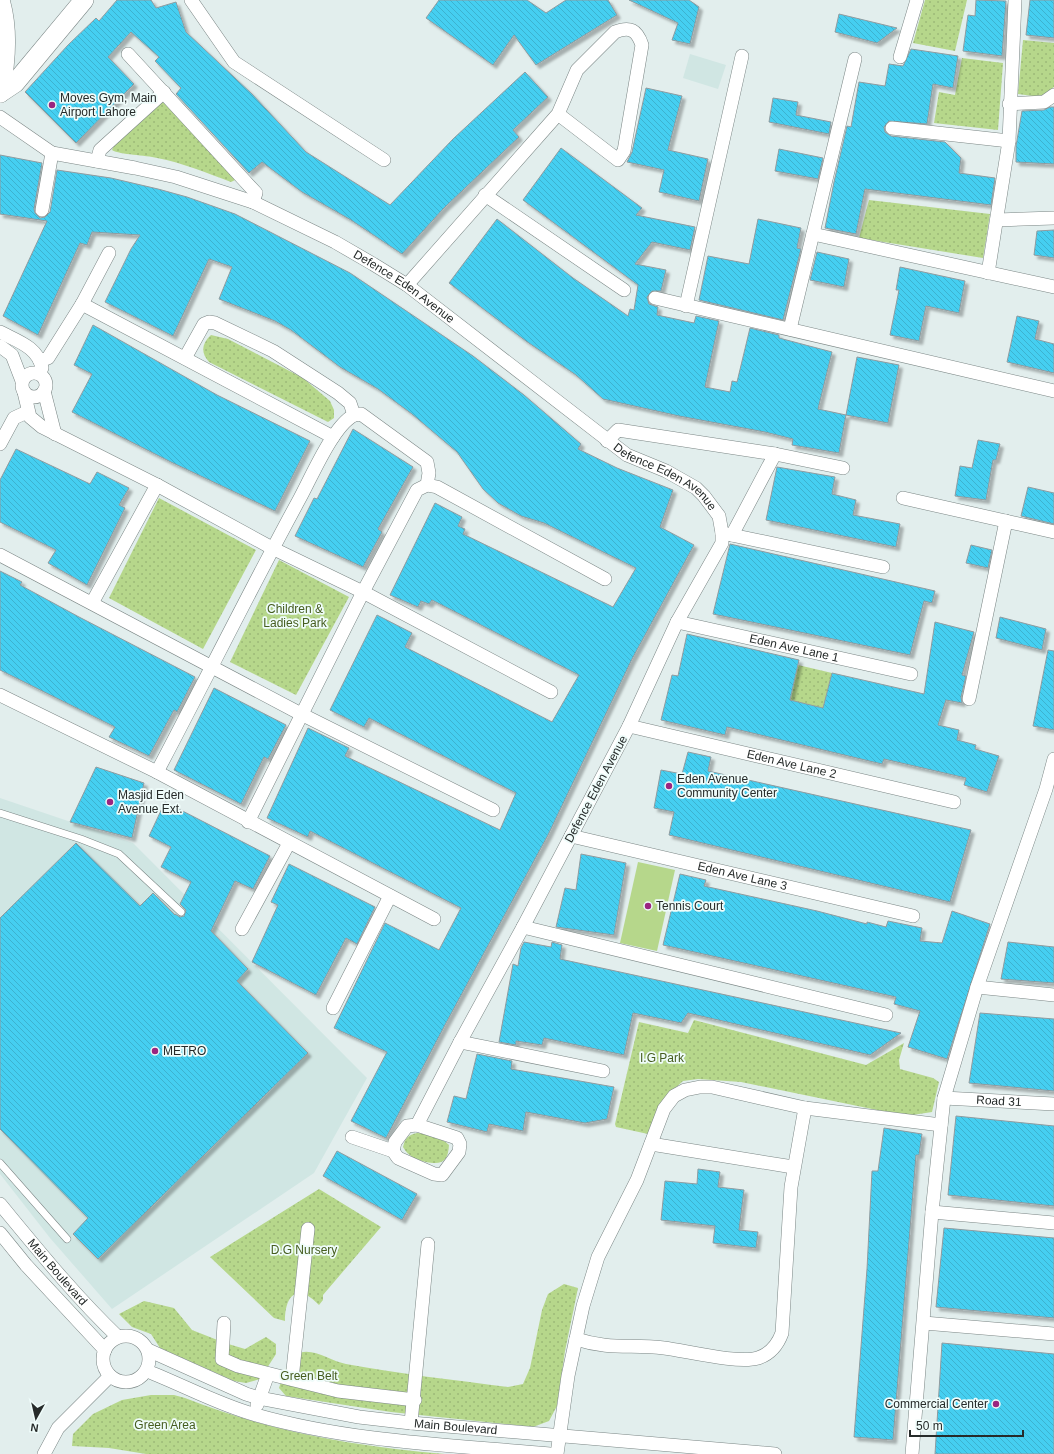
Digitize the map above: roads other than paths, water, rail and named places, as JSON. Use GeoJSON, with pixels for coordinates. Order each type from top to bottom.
{"type":"FeatureCollection","features":[{"type":"Feature","properties":{"kind":"main road"},"geometry":{"type":"LineString","coordinates":[[0,0],[6,36],[5,61],[0,93]]}},
{"type":"Feature","properties":{"kind":"main road"},"geometry":{"type":"LineString","coordinates":[[0,93],[15,83],[84,0]]}},
{"type":"Feature","properties":{"kind":"street"},"geometry":{"type":"LineString","coordinates":[[191,0],[234,62],[384,160]]}},
{"type":"Feature","properties":{"kind":"street"},"geometry":{"type":"LineString","coordinates":[[900,57],[917,0]]}},
{"type":"Feature","properties":{"kind":"street"},"geometry":{"type":"LineString","coordinates":[[988,274],[1009,141],[1009,104],[1014,0]]}},
{"type":"Feature","properties":{"kind":"street"},"geometry":{"type":"LineString","coordinates":[[407,285],[558,114],[577,70],[615,32],[622,29],[630,30],[637,34],[642,45],[624,150],[618,160],[558,114]]}},
{"type":"Feature","properties":{"kind":"street"},"geometry":{"type":"LineString","coordinates":[[128,54],[256,193],[253,202]]}},
{"type":"Feature","properties":{"kind":"street"},"geometry":{"type":"LineString","coordinates":[[686,306],[742,56]]}},
{"type":"Feature","properties":{"kind":"street"},"geometry":{"type":"LineString","coordinates":[[790,329],[855,59]]}},
{"type":"Feature","properties":{"kind":"street"},"geometry":{"type":"LineString","coordinates":[[96,161],[100,150],[164,92]]}},
{"type":"Feature","properties":{"kind":"street"},"geometry":{"type":"LineString","coordinates":[[1009,104],[1044,102],[1054,95]]}},
{"type":"Feature","properties":{"kind":"street","name":"Defence Eden Avenue"},"geometry":{"type":"LineString","coordinates":[[0,117],[52,154],[176,177],[253,202],[335,242],[407,285],[627,455],[684,480],[696,488],[719,516],[727,534],[677,622],[629,726],[417,1125]]}},
{"type":"Feature","properties":{"kind":"street"},"geometry":{"type":"LineString","coordinates":[[892,128],[1009,141]]}},
{"type":"Feature","properties":{"kind":"street"},"geometry":{"type":"LineString","coordinates":[[42,210],[52,154]]}},
{"type":"Feature","properties":{"kind":"street"},"geometry":{"type":"LineString","coordinates":[[485,195],[624,290]]}},
{"type":"Feature","properties":{"kind":"street"},"geometry":{"type":"LineString","coordinates":[[997,220],[1054,218]]}},
{"type":"Feature","properties":{"kind":"street"},"geometry":{"type":"LineString","coordinates":[[813,234],[988,274],[1054,287]]}},
{"type":"Feature","properties":{"kind":"street"},"geometry":{"type":"LineString","coordinates":[[40,361],[48,358],[82,304],[109,253]]}},
{"type":"Feature","properties":{"kind":"street"},"geometry":{"type":"LineString","coordinates":[[656,298],[1054,391]]}},
{"type":"Feature","properties":{"kind":"street"},"geometry":{"type":"LineString","coordinates":[[82,304],[333,436]]}},
{"type":"Feature","properties":{"kind":"street"},"geometry":{"type":"LineString","coordinates":[[185,358],[204,324],[209,322],[215,323],[273,351],[319,380],[350,403],[354,415]]}},
{"type":"Feature","properties":{"kind":"street"},"geometry":{"type":"LineString","coordinates":[[0,332],[32,349],[40,361],[55,434]]}},
{"type":"Feature","properties":{"kind":"street"},"geometry":{"type":"LineString","coordinates":[[0,346],[12,355],[23,387],[27,412],[33,421],[55,434],[157,485],[272,548],[363,592],[552,692]]}},
{"type":"Feature","properties":{"kind":"street"},"geometry":{"type":"LineString","coordinates":[[33,373],[40,375],[44,385],[42,394],[34,397],[30,397],[23,387],[26,376],[33,373]]}},
{"type":"Feature","properties":{"kind":"street"},"geometry":{"type":"LineString","coordinates":[[0,444],[14,418],[27,412]]}},
{"type":"Feature","properties":{"kind":"street"},"geometry":{"type":"LineString","coordinates":[[157,772],[272,548],[333,436],[347,418],[361,414],[427,462],[429,473],[428,485]]}},
{"type":"Feature","properties":{"kind":"street"},"geometry":{"type":"LineString","coordinates":[[607,441],[618,430],[775,454],[843,468]]}},
{"type":"Feature","properties":{"kind":"street"},"geometry":{"type":"LineString","coordinates":[[775,454],[727,534],[883,567]]}},
{"type":"Feature","properties":{"kind":"street"},"geometry":{"type":"LineString","coordinates":[[92,603],[157,485]]}},
{"type":"Feature","properties":{"kind":"street"},"geometry":{"type":"LineString","coordinates":[[248,822],[363,592],[417,490],[428,485],[437,487],[605,579]]}},
{"type":"Feature","properties":{"kind":"street"},"geometry":{"type":"LineString","coordinates":[[903,498],[1054,532]]}},
{"type":"Feature","properties":{"kind":"street"},"geometry":{"type":"LineString","coordinates":[[969,699],[1006,522]]}},
{"type":"Feature","properties":{"kind":"street"},"geometry":{"type":"LineString","coordinates":[[0,555],[301,714],[493,810]]}},
{"type":"Feature","properties":{"kind":"street","name":"Eden Ave Lane 1"},"geometry":{"type":"LineString","coordinates":[[677,622],[911,674]]}},
{"type":"Feature","properties":{"kind":"street"},"geometry":{"type":"LineString","coordinates":[[0,695],[157,772],[248,822],[434,919]]}},
{"type":"Feature","properties":{"kind":"street","name":"Eden Ave Lane 2"},"geometry":{"type":"LineString","coordinates":[[629,726],[954,802]]}},
{"type":"Feature","properties":{"kind":"street"},"geometry":{"type":"LineString","coordinates":[[912,1454],[924,1324],[932,1212],[944,1098],[977,987],[1050,789],[1054,759]]}},
{"type":"Feature","properties":{"kind":"street","name":"Eden Ave Lane 3"},"geometry":{"type":"LineString","coordinates":[[571,836],[913,916]]}},
{"type":"Feature","properties":{"kind":"street"},"geometry":{"type":"LineString","coordinates":[[242,929],[289,843]]}},
{"type":"Feature","properties":{"kind":"street"},"geometry":{"type":"LineString","coordinates":[[333,1008],[390,896]]}},
{"type":"Feature","properties":{"kind":"street"},"geometry":{"type":"LineString","coordinates":[[523,927],[886,1015]]}},
{"type":"Feature","properties":{"kind":"street"},"geometry":{"type":"LineString","coordinates":[[977,987],[1054,995]]}},
{"type":"Feature","properties":{"kind":"street"},"geometry":{"type":"LineString","coordinates":[[460,1042],[603,1071]]}},
{"type":"Feature","properties":{"kind":"street"},"geometry":{"type":"LineString","coordinates":[[557,1454],[568,1376],[583,1306],[598,1257],[637,1180],[664,1109],[674,1096],[685,1090],[700,1087],[712,1087],[805,1108],[941,1125]]}},
{"type":"Feature","properties":{"kind":"street","name":"Road 31"},"geometry":{"type":"LineString","coordinates":[[944,1098],[1054,1104]]}},
{"type":"Feature","properties":{"kind":"street"},"geometry":{"type":"LineString","coordinates":[[576,1339],[603,1346],[661,1348],[744,1361],[759,1358],[778,1344],[782,1333],[786,1251],[793,1167],[800,1142],[805,1108]]}},
{"type":"Feature","properties":{"kind":"street"},"geometry":{"type":"LineString","coordinates":[[352,1137],[393,1151],[398,1158],[434,1174],[442,1175],[458,1152],[460,1144],[457,1138],[417,1125],[407,1126],[396,1142],[393,1151]]}},
{"type":"Feature","properties":{"kind":"street"},"geometry":{"type":"LineString","coordinates":[[651,1144],[793,1167]]}},
{"type":"Feature","properties":{"kind":"street","name":"Main Boulevard"},"geometry":{"type":"LineString","coordinates":[[0,1204],[58,1274],[91,1311],[118,1337]]}},
{"type":"Feature","properties":{"kind":"street"},"geometry":{"type":"LineString","coordinates":[[932,1212],[1054,1223]]}},
{"type":"Feature","properties":{"kind":"street"},"geometry":{"type":"LineString","coordinates":[[292,1379],[308,1229]]}},
{"type":"Feature","properties":{"kind":"street","name":"Main Boulevard"},"geometry":{"type":"LineString","coordinates":[[0,1233],[26,1265],[105,1350]]}},
{"type":"Feature","properties":{"kind":"street"},"geometry":{"type":"LineString","coordinates":[[411,1423],[415,1400],[428,1244]]}},
{"type":"Feature","properties":{"kind":"street"},"geometry":{"type":"LineString","coordinates":[[224,1323],[221,1355],[222,1359],[238,1366],[338,1391],[415,1400]]}},
{"type":"Feature","properties":{"kind":"street"},"geometry":{"type":"LineString","coordinates":[[924,1324],[1054,1334]]}},
{"type":"Feature","properties":{"kind":"street"},"geometry":{"type":"LineString","coordinates":[[127,1336],[136,1338],[143,1343],[148,1350],[149,1364],[147,1371],[142,1377],[130,1383],[122,1383],[110,1376],[103,1364],[105,1350],[113,1340],[118,1337],[127,1336]]}},
{"type":"Feature","properties":{"kind":"street","name":"Main Boulevard"},"geometry":{"type":"LineString","coordinates":[[148,1350],[246,1394],[259,1398],[359,1417],[411,1423],[775,1454]]}},
{"type":"Feature","properties":{"kind":"street","name":"Main Boulevard"},"geometry":{"type":"LineString","coordinates":[[147,1371],[254,1414],[347,1434],[413,1442],[550,1454]]}},
{"type":"Feature","properties":{"kind":"street"},"geometry":{"type":"LineString","coordinates":[[254,1414],[268,1374]]}},
{"type":"Feature","properties":{"kind":"street"},"geometry":{"type":"LineString","coordinates":[[44,1454],[58,1428],[110,1376]]}},
{"type":"Feature","properties":{"kind":"lane"},"geometry":{"type":"LineString","coordinates":[[0,813],[81,839],[119,854],[181,912]]}},
{"type":"Feature","properties":{"kind":"lane"},"geometry":{"type":"LineString","coordinates":[[0,1163],[67,1239]]}},
{"type":"Feature","properties":{"kind":"place","name":"Moves Gym, Main Airport Lahore"},"geometry":{"type":"Point","coordinates":[52,105]}},
{"type":"Feature","properties":{"kind":"place","name":"Eden Avenue Community Center"},"geometry":{"type":"Point","coordinates":[669,786]}},
{"type":"Feature","properties":{"kind":"place","name":"Masjid Eden Avenue Ext."},"geometry":{"type":"Point","coordinates":[110,802]}},
{"type":"Feature","properties":{"kind":"place","name":"Tennis Court"},"geometry":{"type":"Point","coordinates":[648,906]}},
{"type":"Feature","properties":{"kind":"place","name":"METRO"},"geometry":{"type":"Point","coordinates":[155,1051]}},
{"type":"Feature","properties":{"kind":"place","name":"Commercial Center"},"geometry":{"type":"Point","coordinates":[996,1404]}},
{"type":"Feature","properties":{"kind":"park label","name":"Children & Ladies Park"},"geometry":{"type":"Point","coordinates":[295,616]}},
{"type":"Feature","properties":{"kind":"park label","name":"I.G Park"},"geometry":{"type":"Point","coordinates":[662,1058]}},
{"type":"Feature","properties":{"kind":"park label","name":"D.G Nursery"},"geometry":{"type":"Point","coordinates":[304,1250]}},
{"type":"Feature","properties":{"kind":"park label","name":"Green Belt"},"geometry":{"type":"Point","coordinates":[309,1376]}},
{"type":"Feature","properties":{"kind":"park label","name":"Green Area"},"geometry":{"type":"Point","coordinates":[165,1425]}}]}
